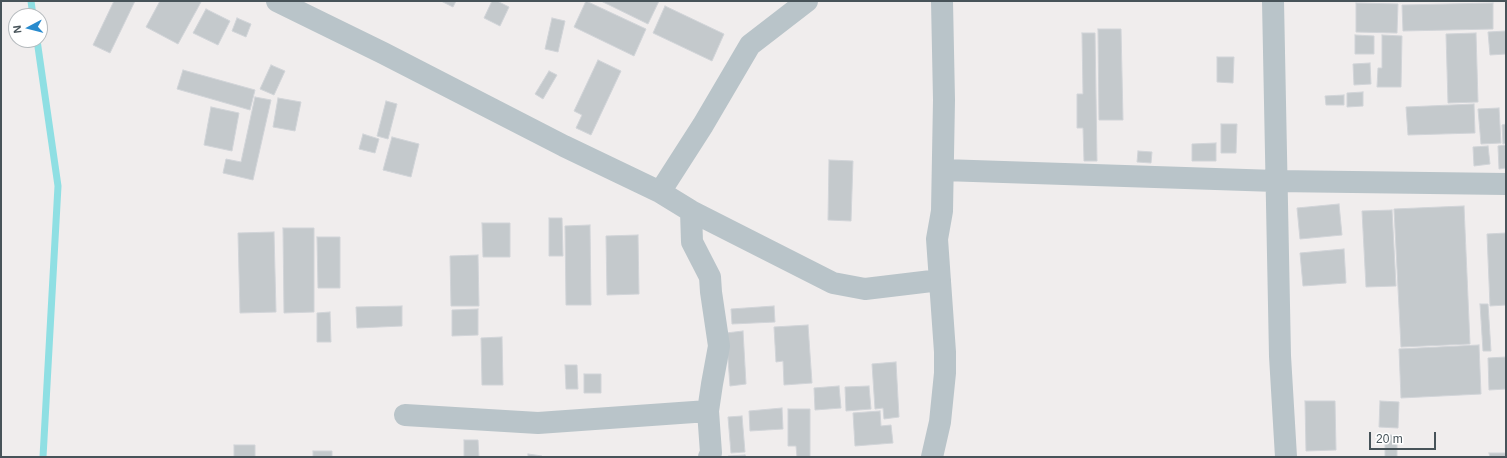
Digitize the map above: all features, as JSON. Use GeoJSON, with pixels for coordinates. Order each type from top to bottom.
{"type":"FeatureCollection","features":[{"type":"Feature","properties":{"kind":"street"},"geometry":{"type":"LineString","coordinates":[[277,1],[383,53],[564,146],[660,192],[691,211],[833,283],[865,289],[940,280]]}},
{"type":"Feature","properties":{"kind":"street"},"geometry":{"type":"LineString","coordinates":[[660,192],[703,125],[750,45],[807,1]]}},
{"type":"Feature","properties":{"kind":"street"},"geometry":{"type":"LineString","coordinates":[[932,457],[940,422],[945,373],[945,352],[937,239],[942,211],[943,170],[944,100],[942,1]]}},
{"type":"Feature","properties":{"kind":"street"},"geometry":{"type":"LineString","coordinates":[[1273,1],[1280,348],[1286,457]]}},
{"type":"Feature","properties":{"kind":"street"},"geometry":{"type":"LineString","coordinates":[[943,170],[1276,182],[1506,184]]}},
{"type":"Feature","properties":{"kind":"street"},"geometry":{"type":"LineString","coordinates":[[691,211],[692,242],[710,278],[719,346],[708,411],[711,453],[709,457]]}},
{"type":"Feature","properties":{"kind":"street"},"geometry":{"type":"LineString","coordinates":[[405,415],[538,423],[708,411]]}},
{"type":"Feature","properties":{"kind":"building"},"geometry":{"type":"Polygon","coordinates":[[[114,1],[135,1],[110,53],[93,45],[114,1]]]}},
{"type":"Feature","properties":{"kind":"building"},"geometry":{"type":"Polygon","coordinates":[[[160,1],[201,2],[178,44],[146,27],[160,1]]]}},
{"type":"Feature","properties":{"kind":"building"},"geometry":{"type":"Polygon","coordinates":[[[441,1],[456,1],[453,7],[441,1]]]}},
{"type":"Feature","properties":{"kind":"building"},"geometry":{"type":"Polygon","coordinates":[[[492,1],[497,1],[509,7],[500,26],[484,18],[492,1]]]}},
{"type":"Feature","properties":{"kind":"building"},"geometry":{"type":"Polygon","coordinates":[[[586,1],[646,29],[634,56],[574,27],[586,1]]]}},
{"type":"Feature","properties":{"kind":"building"},"geometry":{"type":"Polygon","coordinates":[[[601,1],[659,1],[648,24],[601,1]]]}},
{"type":"Feature","properties":{"kind":"building"},"geometry":{"type":"Polygon","coordinates":[[[1356,3],[1398,4],[1397,33],[1356,32],[1356,3]]]}},
{"type":"Feature","properties":{"kind":"building"},"geometry":{"type":"Polygon","coordinates":[[[1493,3],[1493,29],[1403,31],[1402,5],[1493,3]]]}},
{"type":"Feature","properties":{"kind":"building"},"geometry":{"type":"Polygon","coordinates":[[[665,6],[724,34],[712,61],[653,33],[665,6]]]}},
{"type":"Feature","properties":{"kind":"building"},"geometry":{"type":"Polygon","coordinates":[[[206,9],[230,21],[218,45],[193,33],[206,9]]]}},
{"type":"Feature","properties":{"kind":"building"},"geometry":{"type":"Polygon","coordinates":[[[237,18],[251,24],[246,37],[232,31],[237,18]]]}},
{"type":"Feature","properties":{"kind":"building"},"geometry":{"type":"Polygon","coordinates":[[[552,18],[565,21],[558,52],[545,49],[552,18]]]}},
{"type":"Feature","properties":{"kind":"building"},"geometry":{"type":"Polygon","coordinates":[[[1098,29],[1121,29],[1123,120],[1099,120],[1098,29]]]}},
{"type":"Feature","properties":{"kind":"building"},"geometry":{"type":"Polygon","coordinates":[[[1506,31],[1506,54],[1490,55],[1488,32],[1506,31]]]}},
{"type":"Feature","properties":{"kind":"building"},"geometry":{"type":"Polygon","coordinates":[[[1082,33],[1095,33],[1097,161],[1084,161],[1083,128],[1077,128],[1077,94],[1083,94],[1082,33]]]}},
{"type":"Feature","properties":{"kind":"building"},"geometry":{"type":"Polygon","coordinates":[[[1476,33],[1478,102],[1448,103],[1446,34],[1476,33]]]}},
{"type":"Feature","properties":{"kind":"building"},"geometry":{"type":"Polygon","coordinates":[[[1355,35],[1374,36],[1374,54],[1355,54],[1355,35]]]}},
{"type":"Feature","properties":{"kind":"building"},"geometry":{"type":"Polygon","coordinates":[[[1382,35],[1402,36],[1401,87],[1377,87],[1378,68],[1382,68],[1382,35]]]}},
{"type":"Feature","properties":{"kind":"building"},"geometry":{"type":"Polygon","coordinates":[[[1217,57],[1234,57],[1233,83],[1217,82],[1217,57]]]}},
{"type":"Feature","properties":{"kind":"building"},"geometry":{"type":"Polygon","coordinates":[[[598,60],[621,71],[591,135],[576,128],[582,115],[574,111],[598,60]]]}},
{"type":"Feature","properties":{"kind":"building"},"geometry":{"type":"Polygon","coordinates":[[[1370,63],[1371,84],[1354,85],[1353,64],[1370,63]]]}},
{"type":"Feature","properties":{"kind":"building"},"geometry":{"type":"Polygon","coordinates":[[[271,65],[285,71],[274,95],[260,89],[271,65]]]}},
{"type":"Feature","properties":{"kind":"building"},"geometry":{"type":"Polygon","coordinates":[[[183,70],[255,90],[250,110],[177,89],[183,70]]]}},
{"type":"Feature","properties":{"kind":"building"},"geometry":{"type":"Polygon","coordinates":[[[549,71],[557,75],[543,99],[535,94],[549,71]]]}},
{"type":"Feature","properties":{"kind":"building"},"geometry":{"type":"Polygon","coordinates":[[[1363,92],[1363,106],[1347,107],[1347,93],[1363,92]]]}},
{"type":"Feature","properties":{"kind":"building"},"geometry":{"type":"Polygon","coordinates":[[[1344,95],[1344,105],[1326,105],[1325,96],[1344,95]]]}},
{"type":"Feature","properties":{"kind":"building"},"geometry":{"type":"Polygon","coordinates":[[[255,97],[271,100],[253,180],[223,173],[226,159],[241,162],[255,97]]]}},
{"type":"Feature","properties":{"kind":"building"},"geometry":{"type":"Polygon","coordinates":[[[278,98],[301,102],[295,131],[273,127],[278,98]]]}},
{"type":"Feature","properties":{"kind":"building"},"geometry":{"type":"Polygon","coordinates":[[[386,101],[397,104],[388,139],[377,136],[386,101]]]}},
{"type":"Feature","properties":{"kind":"building"},"geometry":{"type":"Polygon","coordinates":[[[1474,104],[1475,133],[1408,135],[1406,107],[1474,104]]]}},
{"type":"Feature","properties":{"kind":"building"},"geometry":{"type":"Polygon","coordinates":[[[211,107],[239,113],[232,151],[204,145],[211,107]]]}},
{"type":"Feature","properties":{"kind":"building"},"geometry":{"type":"Polygon","coordinates":[[[1499,108],[1501,143],[1481,144],[1478,109],[1499,108]]]}},
{"type":"Feature","properties":{"kind":"building"},"geometry":{"type":"Polygon","coordinates":[[[1221,124],[1237,124],[1236,153],[1221,153],[1221,124]]]}},
{"type":"Feature","properties":{"kind":"building"},"geometry":{"type":"Polygon","coordinates":[[[1506,124],[1506,143],[1503,144],[1502,125],[1506,124]]]}},
{"type":"Feature","properties":{"kind":"building"},"geometry":{"type":"Polygon","coordinates":[[[363,134],[379,139],[375,153],[359,149],[363,134]]]}},
{"type":"Feature","properties":{"kind":"building"},"geometry":{"type":"Polygon","coordinates":[[[392,137],[419,144],[411,177],[383,170],[392,137]]]}},
{"type":"Feature","properties":{"kind":"building"},"geometry":{"type":"Polygon","coordinates":[[[1216,143],[1216,161],[1192,161],[1192,144],[1216,143]]]}},
{"type":"Feature","properties":{"kind":"building"},"geometry":{"type":"Polygon","coordinates":[[[1506,145],[1506,168],[1499,169],[1498,146],[1506,145]]]}},
{"type":"Feature","properties":{"kind":"building"},"geometry":{"type":"Polygon","coordinates":[[[1488,146],[1490,164],[1474,166],[1473,147],[1488,146]]]}},
{"type":"Feature","properties":{"kind":"building"},"geometry":{"type":"Polygon","coordinates":[[[1138,151],[1152,152],[1151,163],[1137,162],[1138,151]]]}},
{"type":"Feature","properties":{"kind":"building"},"geometry":{"type":"Polygon","coordinates":[[[829,160],[853,161],[851,221],[828,220],[829,160]]]}},
{"type":"Feature","properties":{"kind":"building"},"geometry":{"type":"Polygon","coordinates":[[[1339,204],[1342,235],[1300,239],[1297,208],[1339,204]]]}},
{"type":"Feature","properties":{"kind":"building"},"geometry":{"type":"Polygon","coordinates":[[[1464,206],[1470,344],[1401,347],[1394,209],[1464,206]]]}},
{"type":"Feature","properties":{"kind":"building"},"geometry":{"type":"Polygon","coordinates":[[[1392,210],[1396,286],[1366,287],[1362,211],[1392,210]]]}},
{"type":"Feature","properties":{"kind":"building"},"geometry":{"type":"Polygon","coordinates":[[[549,218],[562,218],[563,256],[549,256],[549,218]]]}},
{"type":"Feature","properties":{"kind":"building"},"geometry":{"type":"Polygon","coordinates":[[[482,223],[510,223],[510,257],[483,257],[482,223]]]}},
{"type":"Feature","properties":{"kind":"building"},"geometry":{"type":"Polygon","coordinates":[[[590,225],[591,305],[566,305],[565,226],[590,225]]]}},
{"type":"Feature","properties":{"kind":"building"},"geometry":{"type":"Polygon","coordinates":[[[283,228],[314,228],[314,312],[284,313],[283,228]]]}},
{"type":"Feature","properties":{"kind":"building"},"geometry":{"type":"Polygon","coordinates":[[[274,232],[276,312],[240,313],[238,233],[274,232]]]}},
{"type":"Feature","properties":{"kind":"building"},"geometry":{"type":"Polygon","coordinates":[[[1506,233],[1506,305],[1490,306],[1487,234],[1506,233]]]}},
{"type":"Feature","properties":{"kind":"building"},"geometry":{"type":"Polygon","coordinates":[[[638,235],[639,294],[607,295],[606,236],[638,235]]]}},
{"type":"Feature","properties":{"kind":"building"},"geometry":{"type":"Polygon","coordinates":[[[317,237],[340,237],[340,288],[318,288],[317,237]]]}},
{"type":"Feature","properties":{"kind":"building"},"geometry":{"type":"Polygon","coordinates":[[[1344,249],[1346,283],[1303,286],[1300,253],[1344,249]]]}},
{"type":"Feature","properties":{"kind":"building"},"geometry":{"type":"Polygon","coordinates":[[[478,255],[479,306],[451,306],[450,256],[478,255]]]}},
{"type":"Feature","properties":{"kind":"building"},"geometry":{"type":"Polygon","coordinates":[[[1480,304],[1488,304],[1491,351],[1483,351],[1480,304]]]}},
{"type":"Feature","properties":{"kind":"building"},"geometry":{"type":"Polygon","coordinates":[[[402,306],[402,326],[357,328],[356,307],[402,306]]]}},
{"type":"Feature","properties":{"kind":"building"},"geometry":{"type":"Polygon","coordinates":[[[774,306],[775,322],[732,324],[731,309],[774,306]]]}},
{"type":"Feature","properties":{"kind":"building"},"geometry":{"type":"Polygon","coordinates":[[[478,309],[478,335],[452,336],[452,310],[478,309]]]}},
{"type":"Feature","properties":{"kind":"building"},"geometry":{"type":"Polygon","coordinates":[[[330,312],[331,342],[317,342],[317,313],[330,312]]]}},
{"type":"Feature","properties":{"kind":"building"},"geometry":{"type":"Polygon","coordinates":[[[808,325],[812,383],[784,385],[783,361],[776,362],[774,327],[808,325]]]}},
{"type":"Feature","properties":{"kind":"building"},"geometry":{"type":"Polygon","coordinates":[[[743,331],[746,384],[730,386],[726,333],[743,331]]]}},
{"type":"Feature","properties":{"kind":"building"},"geometry":{"type":"Polygon","coordinates":[[[502,337],[503,385],[482,385],[481,338],[502,337]]]}},
{"type":"Feature","properties":{"kind":"building"},"geometry":{"type":"Polygon","coordinates":[[[1479,345],[1481,394],[1401,398],[1399,349],[1479,345]]]}},
{"type":"Feature","properties":{"kind":"building"},"geometry":{"type":"Polygon","coordinates":[[[1506,357],[1506,389],[1489,390],[1488,358],[1506,357]]]}},
{"type":"Feature","properties":{"kind":"building"},"geometry":{"type":"Polygon","coordinates":[[[896,362],[899,417],[884,419],[883,408],[875,409],[872,364],[896,362]]]}},
{"type":"Feature","properties":{"kind":"building"},"geometry":{"type":"Polygon","coordinates":[[[565,365],[577,365],[578,389],[566,389],[565,365]]]}},
{"type":"Feature","properties":{"kind":"building"},"geometry":{"type":"Polygon","coordinates":[[[584,374],[601,374],[601,393],[584,393],[584,374]]]}},
{"type":"Feature","properties":{"kind":"building"},"geometry":{"type":"Polygon","coordinates":[[[839,386],[841,408],[815,410],[814,388],[839,386]]]}},
{"type":"Feature","properties":{"kind":"building"},"geometry":{"type":"Polygon","coordinates":[[[869,386],[871,409],[846,411],[845,387],[869,386]]]}},
{"type":"Feature","properties":{"kind":"building"},"geometry":{"type":"Polygon","coordinates":[[[1305,401],[1335,401],[1336,450],[1306,451],[1305,401]]]}},
{"type":"Feature","properties":{"kind":"building"},"geometry":{"type":"Polygon","coordinates":[[[1380,401],[1399,402],[1398,428],[1379,427],[1380,401]]]}},
{"type":"Feature","properties":{"kind":"building"},"geometry":{"type":"Polygon","coordinates":[[[782,408],[783,429],[750,431],[749,411],[782,408]]]}},
{"type":"Feature","properties":{"kind":"building"},"geometry":{"type":"Polygon","coordinates":[[[788,409],[810,409],[810,457],[797,457],[796,446],[788,446],[788,409]]]}},
{"type":"Feature","properties":{"kind":"building"},"geometry":{"type":"Polygon","coordinates":[[[880,411],[881,426],[891,425],[893,443],[855,446],[853,413],[880,411]]]}},
{"type":"Feature","properties":{"kind":"building"},"geometry":{"type":"Polygon","coordinates":[[[742,416],[745,452],[731,453],[728,417],[742,416]]]}},
{"type":"Feature","properties":{"kind":"building"},"geometry":{"type":"Polygon","coordinates":[[[1385,435],[1397,435],[1397,457],[1385,457],[1385,435]]]}},
{"type":"Feature","properties":{"kind":"building"},"geometry":{"type":"Polygon","coordinates":[[[464,440],[478,440],[479,457],[464,457],[464,440]]]}},
{"type":"Feature","properties":{"kind":"building"},"geometry":{"type":"Polygon","coordinates":[[[234,445],[255,445],[255,457],[234,457],[234,445]]]}},
{"type":"Feature","properties":{"kind":"building"},"geometry":{"type":"Polygon","coordinates":[[[313,451],[332,451],[332,457],[313,457],[313,451]]]}},
{"type":"Feature","properties":{"kind":"building"},"geometry":{"type":"Polygon","coordinates":[[[1489,453],[1506,453],[1506,457],[1490,457],[1489,453]]]}},
{"type":"Feature","properties":{"kind":"building"},"geometry":{"type":"Polygon","coordinates":[[[528,454],[542,456],[542,457],[528,457],[528,454]]]}},
{"type":"Feature","properties":{"kind":"building"},"geometry":{"type":"Polygon","coordinates":[[[745,455],[746,457],[728,456],[745,455]]]}},
{"type":"Feature","properties":{"kind":"waterway"},"geometry":{"type":"LineString","coordinates":[[31,1],[32,8]]}},
{"type":"Feature","properties":{"kind":"waterway"},"geometry":{"type":"LineString","coordinates":[[38,48],[58,186],[43,457]]}}]}
